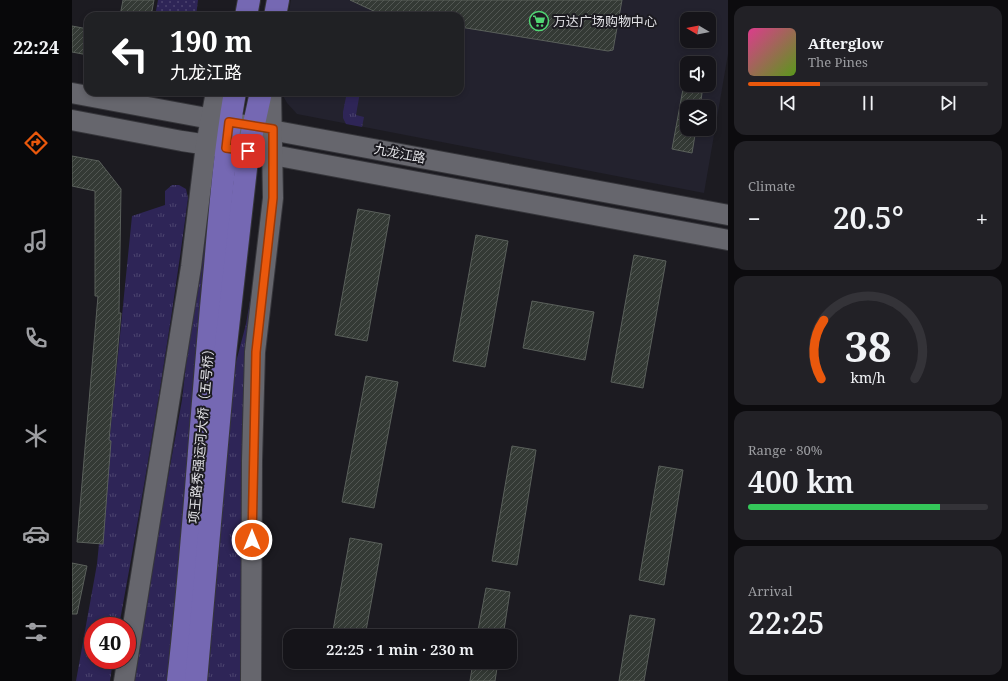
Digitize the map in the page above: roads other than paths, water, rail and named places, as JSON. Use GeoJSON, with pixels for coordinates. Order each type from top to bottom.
{"type":"FeatureCollection","features":[{"type":"Feature","properties":{"kind":"main road"},"geometry":{"type":"LineString","coordinates":[[247,12],[249,0]]}},
{"type":"Feature","properties":{"kind":"main road"},"geometry":{"type":"LineString","coordinates":[[276,12],[278,0]]}},
{"type":"Feature","properties":{"kind":"main road","name":"项王路秀强运河大桥（五号桥）"},"geometry":{"type":"LineString","coordinates":[[178,681],[188,598],[210,318],[223,185],[216,147],[220,121],[233,96]]}},
{"type":"Feature","properties":{"kind":"main road","name":"项王路秀强运河大桥（五号桥）"},"geometry":{"type":"LineString","coordinates":[[196,681],[225,354],[248,151],[263,128],[261,96]]}},
{"type":"Feature","properties":{"kind":"street","name":"九龙江路"},"geometry":{"type":"LineString","coordinates":[[72,93],[84,95]]}},
{"type":"Feature","properties":{"kind":"street","name":"九龙江路"},"geometry":{"type":"LineString","coordinates":[[88,96],[728,215]]}},
{"type":"Feature","properties":{"kind":"street"},"geometry":{"type":"LineString","coordinates":[[217,96],[220,121]]}},
{"type":"Feature","properties":{"kind":"street"},"geometry":{"type":"LineString","coordinates":[[251,681],[252,461],[256,352],[273,198],[273,155],[263,128],[270,96]]}},
{"type":"Feature","properties":{"kind":"street","name":"九龙江路"},"geometry":{"type":"LineString","coordinates":[[72,120],[216,147],[273,155],[728,240]]}},
{"type":"Feature","properties":{"kind":"street"},"geometry":{"type":"LineString","coordinates":[[124,681],[190,274],[216,147]]}},
{"type":"Feature","properties":{"kind":"place","name":"万达广场购物中心"},"geometry":{"type":"Point","coordinates":[539,21]}}]}
